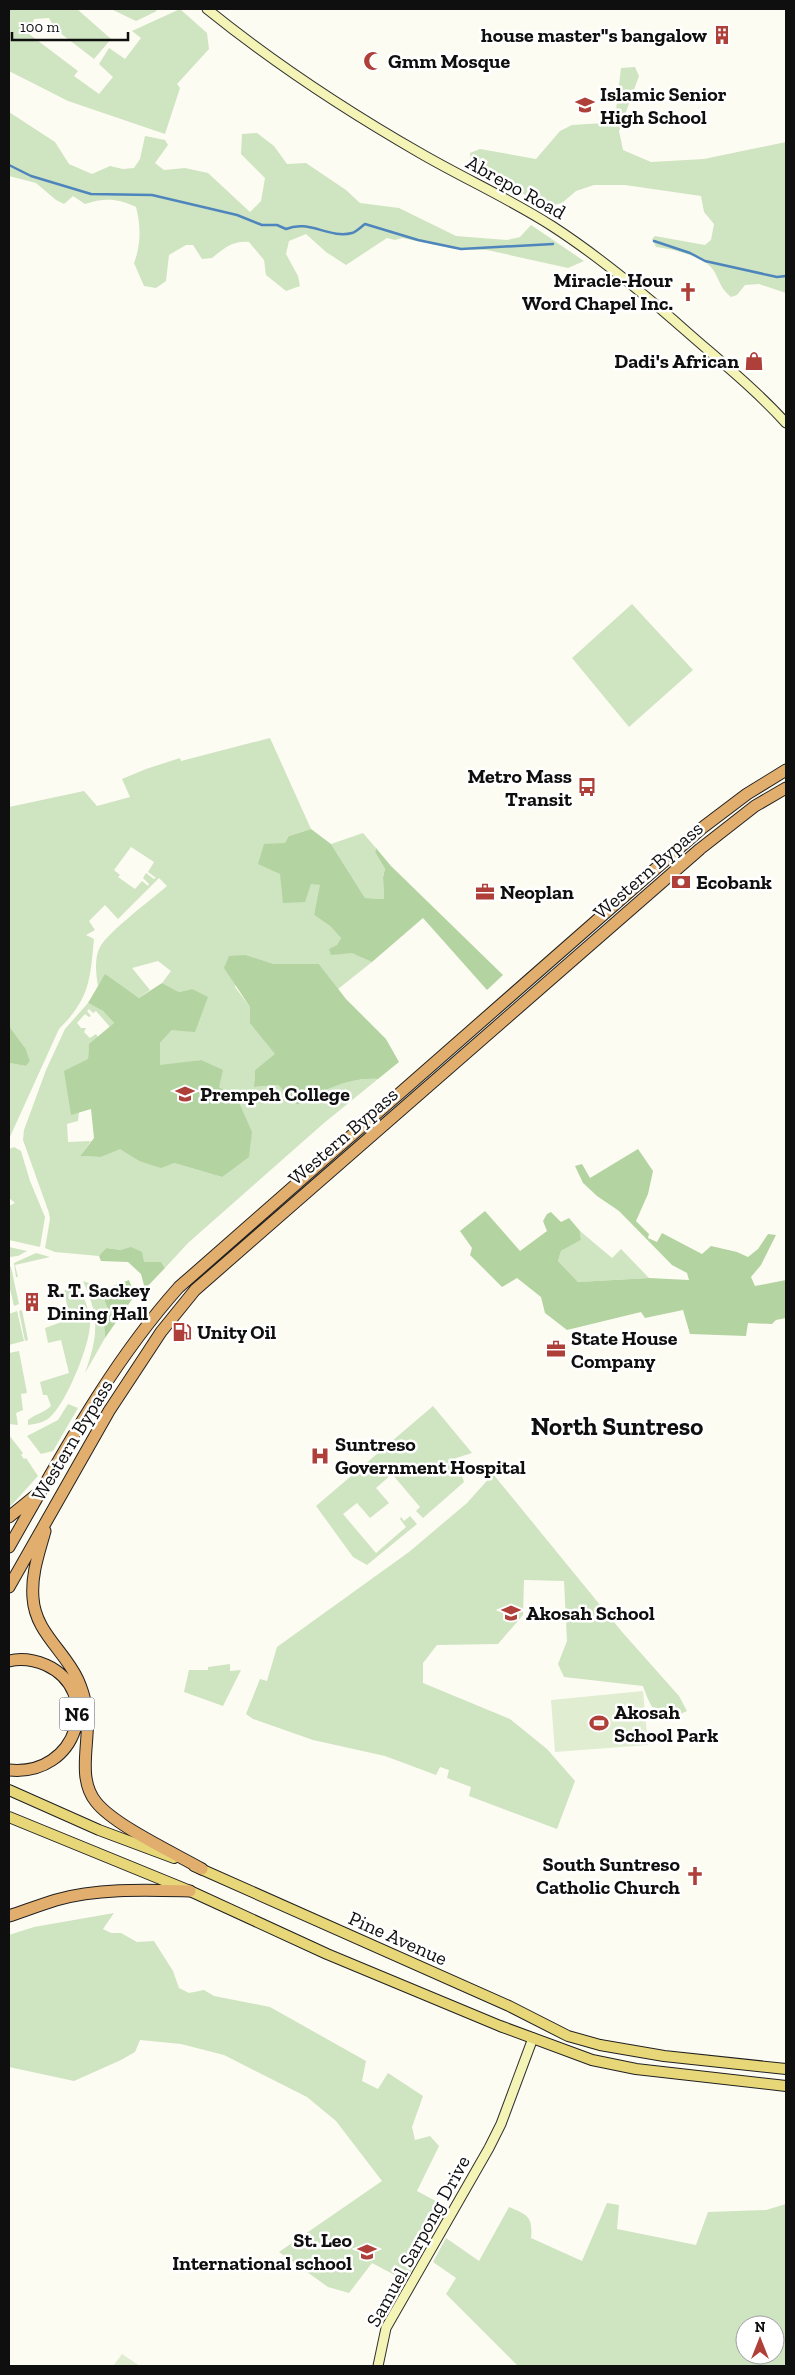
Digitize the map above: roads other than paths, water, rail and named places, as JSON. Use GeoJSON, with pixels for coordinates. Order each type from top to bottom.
{"type":"FeatureCollection","features":[{"type":"Feature","properties":{"kind":"highway","name":"Western Bypass"},"geometry":{"type":"LineString","coordinates":[[9,1547],[41,1490],[124,1357],[179,1287],[714,819],[747,794],[786,770]]}},
{"type":"Feature","properties":{"kind":"highway","name":"Western Bypass"},"geometry":{"type":"LineString","coordinates":[[9,1587],[50,1512],[110,1411],[156,1340],[195,1290],[726,828],[756,806],[786,788]]}},
{"type":"Feature","properties":{"kind":"highway"},"geometry":{"type":"LineString","coordinates":[[714,819],[726,828]]}},
{"type":"Feature","properties":{"kind":"highway"},"geometry":{"type":"LineString","coordinates":[[9,1516],[41,1490]]}},
{"type":"Feature","properties":{"kind":"highway"},"geometry":{"type":"LineString","coordinates":[[50,1512],[33,1572],[33,1599],[42,1628],[78,1679],[86,1703],[89,1724],[85,1776],[88,1791],[96,1803],[116,1819],[202,1869]]}},
{"type":"Feature","properties":{"kind":"highway","name":"N6"},"geometry":{"type":"LineString","coordinates":[[9,1661],[17,1659],[37,1661],[56,1669],[69,1682],[76,1701],[78,1719],[73,1737],[65,1750],[49,1764],[30,1770],[9,1770]]}},
{"type":"Feature","properties":{"kind":"highway"},"geometry":{"type":"LineString","coordinates":[[9,1916],[58,1899],[96,1893],[156,1890],[190,1891]]}},
{"type":"Feature","properties":{"kind":"main road","name":"Abrepo Road"},"geometry":{"type":"LineString","coordinates":[[207,9],[246,40],[331,100],[421,154],[534,215],[586,248],[636,287],[749,385],[786,423]]}},
{"type":"Feature","properties":{"kind":"main road","name":"Pine Avenue"},"geometry":{"type":"LineString","coordinates":[[9,1790],[99,1830],[202,1869],[500,2002],[568,2036],[600,2045],[664,2056],[786,2069]]}},
{"type":"Feature","properties":{"kind":"main road"},"geometry":{"type":"LineString","coordinates":[[9,1817],[190,1891],[327,1954],[592,2060],[636,2069],[786,2086]]}},
{"type":"Feature","properties":{"kind":"main road","name":"Samuel Sarpong Drive"},"geometry":{"type":"LineString","coordinates":[[378,2366],[386,2328],[495,2135],[533,2038]]}},
{"type":"Feature","properties":{"kind":"waterway"},"geometry":{"type":"LineString","coordinates":[[9,165],[31,176],[91,194],[152,195],[237,215],[262,225],[277,225],[286,229],[303,226],[335,234],[344,234],[357,231],[365,224],[418,240],[461,249],[553,244]]}},
{"type":"Feature","properties":{"kind":"waterway"},"geometry":{"type":"LineString","coordinates":[[654,241],[690,253],[705,261],[777,277],[786,276]]}},
{"type":"Feature","properties":{"kind":"place","name":"house master\"s bangalow"},"geometry":{"type":"Point","coordinates":[722,35]}},
{"type":"Feature","properties":{"kind":"place","name":"Gmm Mosque"},"geometry":{"type":"Point","coordinates":[373,61]}},
{"type":"Feature","properties":{"kind":"place","name":"Islamic Senior High School"},"geometry":{"type":"Point","coordinates":[585,105]}},
{"type":"Feature","properties":{"kind":"place","name":"Miracle-Hour Word Chapel Inc."},"geometry":{"type":"Point","coordinates":[688,292]}},
{"type":"Feature","properties":{"kind":"place","name":"Dadi's African"},"geometry":{"type":"Point","coordinates":[754,361]}},
{"type":"Feature","properties":{"kind":"place","name":"Metro Mass Transit"},"geometry":{"type":"Point","coordinates":[587,787]}},
{"type":"Feature","properties":{"kind":"place","name":"Ecobank"},"geometry":{"type":"Point","coordinates":[681,882]}},
{"type":"Feature","properties":{"kind":"place","name":"Neoplan"},"geometry":{"type":"Point","coordinates":[485,892]}},
{"type":"Feature","properties":{"kind":"place","name":"Prempeh College"},"geometry":{"type":"Point","coordinates":[185,1094]}},
{"type":"Feature","properties":{"kind":"place","name":"R. T. Sackey Dining Hall"},"geometry":{"type":"Point","coordinates":[32,1302]}},
{"type":"Feature","properties":{"kind":"place","name":"Unity Oil"},"geometry":{"type":"Point","coordinates":[182,1332]}},
{"type":"Feature","properties":{"kind":"place","name":"State House Company"},"geometry":{"type":"Point","coordinates":[556,1349]}},
{"type":"Feature","properties":{"kind":"place","name":"Suntreso Government Hospital"},"geometry":{"type":"Point","coordinates":[320,1456]}},
{"type":"Feature","properties":{"kind":"place","name":"Akosah School"},"geometry":{"type":"Point","coordinates":[511,1613]}},
{"type":"Feature","properties":{"kind":"place","name":"Akosah School Park"},"geometry":{"type":"Point","coordinates":[599,1723]}},
{"type":"Feature","properties":{"kind":"place","name":"South Suntreso Catholic Church"},"geometry":{"type":"Point","coordinates":[695,1876]}},
{"type":"Feature","properties":{"kind":"place","name":"St. Leo International school"},"geometry":{"type":"Point","coordinates":[367,2252]}},
{"type":"Feature","properties":{"kind":"district","name":"North Suntreso"},"geometry":{"type":"Point","coordinates":[617,1426]}}]}
